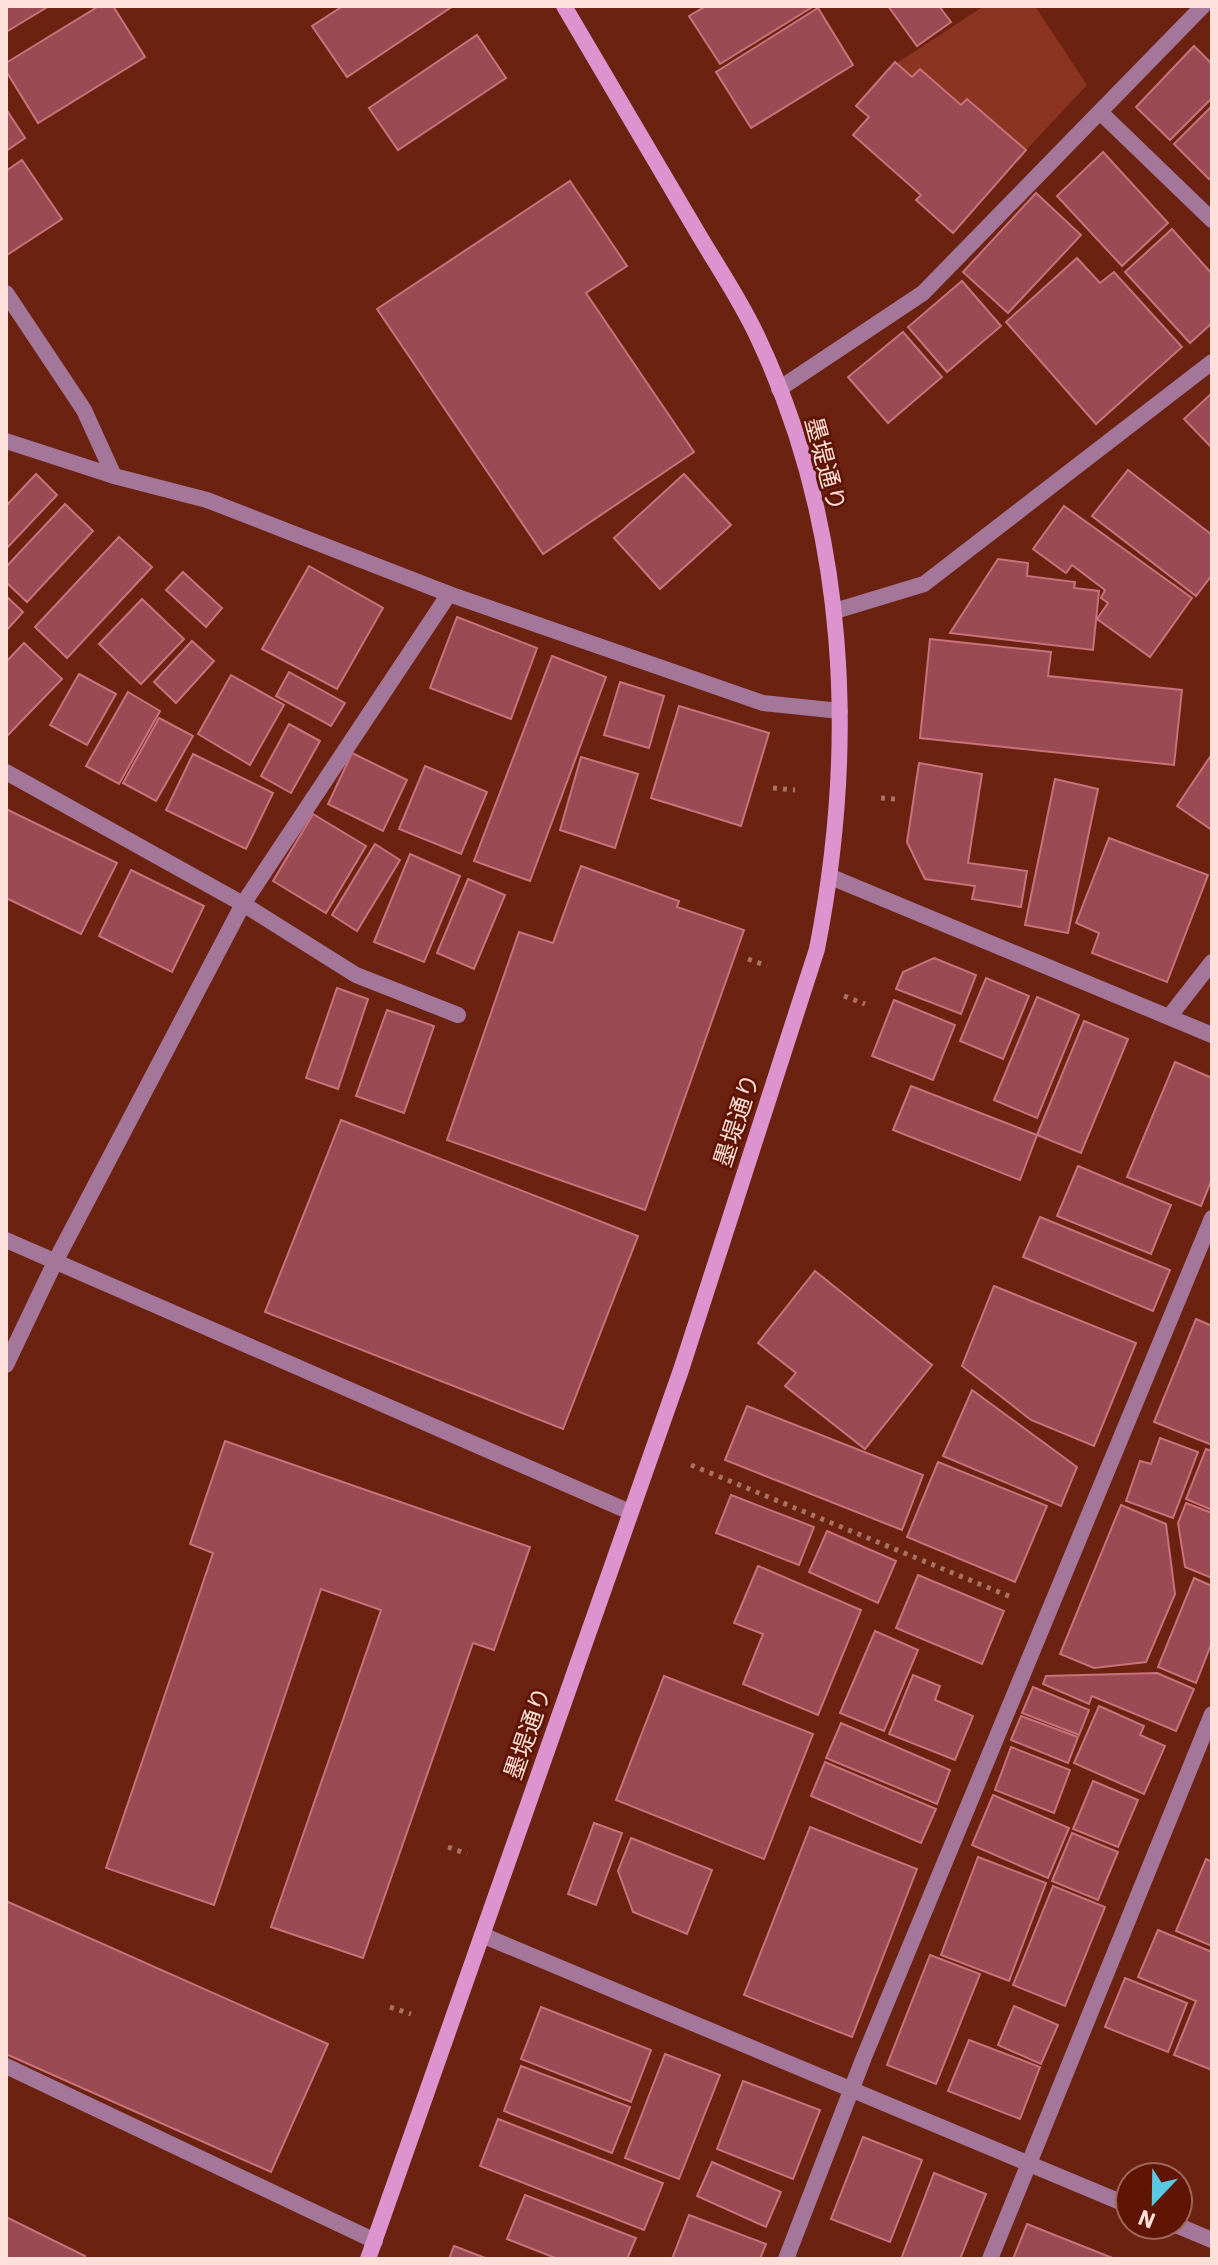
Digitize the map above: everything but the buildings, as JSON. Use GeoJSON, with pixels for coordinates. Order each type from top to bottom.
{"type":"FeatureCollection","features":[{"type":"Feature","properties":{"kind":"main road","name":"墨堤通り"},"geometry":{"type":"LineString","coordinates":[[368,2259],[653,1448],[817,949],[831,877],[841,769],[835,611],[800,446],[759,339],[564,6]]}},
{"type":"Feature","properties":{"kind":"street"},"geometry":{"type":"LineString","coordinates":[[779,389],[923,293],[1203,6]]}},
{"type":"Feature","properties":{"kind":"street"},"geometry":{"type":"LineString","coordinates":[[1100,112],[1212,220]]}},
{"type":"Feature","properties":{"kind":"street"},"geometry":{"type":"LineString","coordinates":[[6,293],[84,410],[114,476]]}},
{"type":"Feature","properties":{"kind":"street"},"geometry":{"type":"LineString","coordinates":[[835,611],[924,584],[1212,362]]}},
{"type":"Feature","properties":{"kind":"street"},"geometry":{"type":"LineString","coordinates":[[6,441],[114,476],[207,500],[449,594],[763,703],[840,711]]}},
{"type":"Feature","properties":{"kind":"street"},"geometry":{"type":"LineString","coordinates":[[6,1365],[55,1262],[243,904],[449,594]]}},
{"type":"Feature","properties":{"kind":"street"},"geometry":{"type":"LineString","coordinates":[[6,772],[243,904],[356,975],[458,1015]]}},
{"type":"Feature","properties":{"kind":"street"},"geometry":{"type":"LineString","coordinates":[[831,877],[1212,1035]]}},
{"type":"Feature","properties":{"kind":"street"},"geometry":{"type":"LineString","coordinates":[[1169,1017],[1212,962]]}},
{"type":"Feature","properties":{"kind":"street"},"geometry":{"type":"LineString","coordinates":[[786,2259],[851,2090],[1212,1218]]}},
{"type":"Feature","properties":{"kind":"street"},"geometry":{"type":"LineString","coordinates":[[6,1240],[630,1512]]}},
{"type":"Feature","properties":{"kind":"street"},"geometry":{"type":"LineString","coordinates":[[990,2259],[1212,1714]]}},
{"type":"Feature","properties":{"kind":"street"},"geometry":{"type":"LineString","coordinates":[[482,1935],[1114,2199]]}},
{"type":"Feature","properties":{"kind":"street"},"geometry":{"type":"LineString","coordinates":[[6,2066],[375,2241]]}},
{"type":"Feature","properties":{"kind":"path"},"geometry":{"type":"LineString","coordinates":[[653,1448],[1049,1613]]}},
{"type":"Feature","properties":{"kind":"shaded area"},"geometry":{"type":"Polygon","coordinates":[[[984,6],[1035,6],[1087,85],[1026,150],[968,99],[961,105],[920,69],[912,77],[897,63],[984,6]]]}}]}
